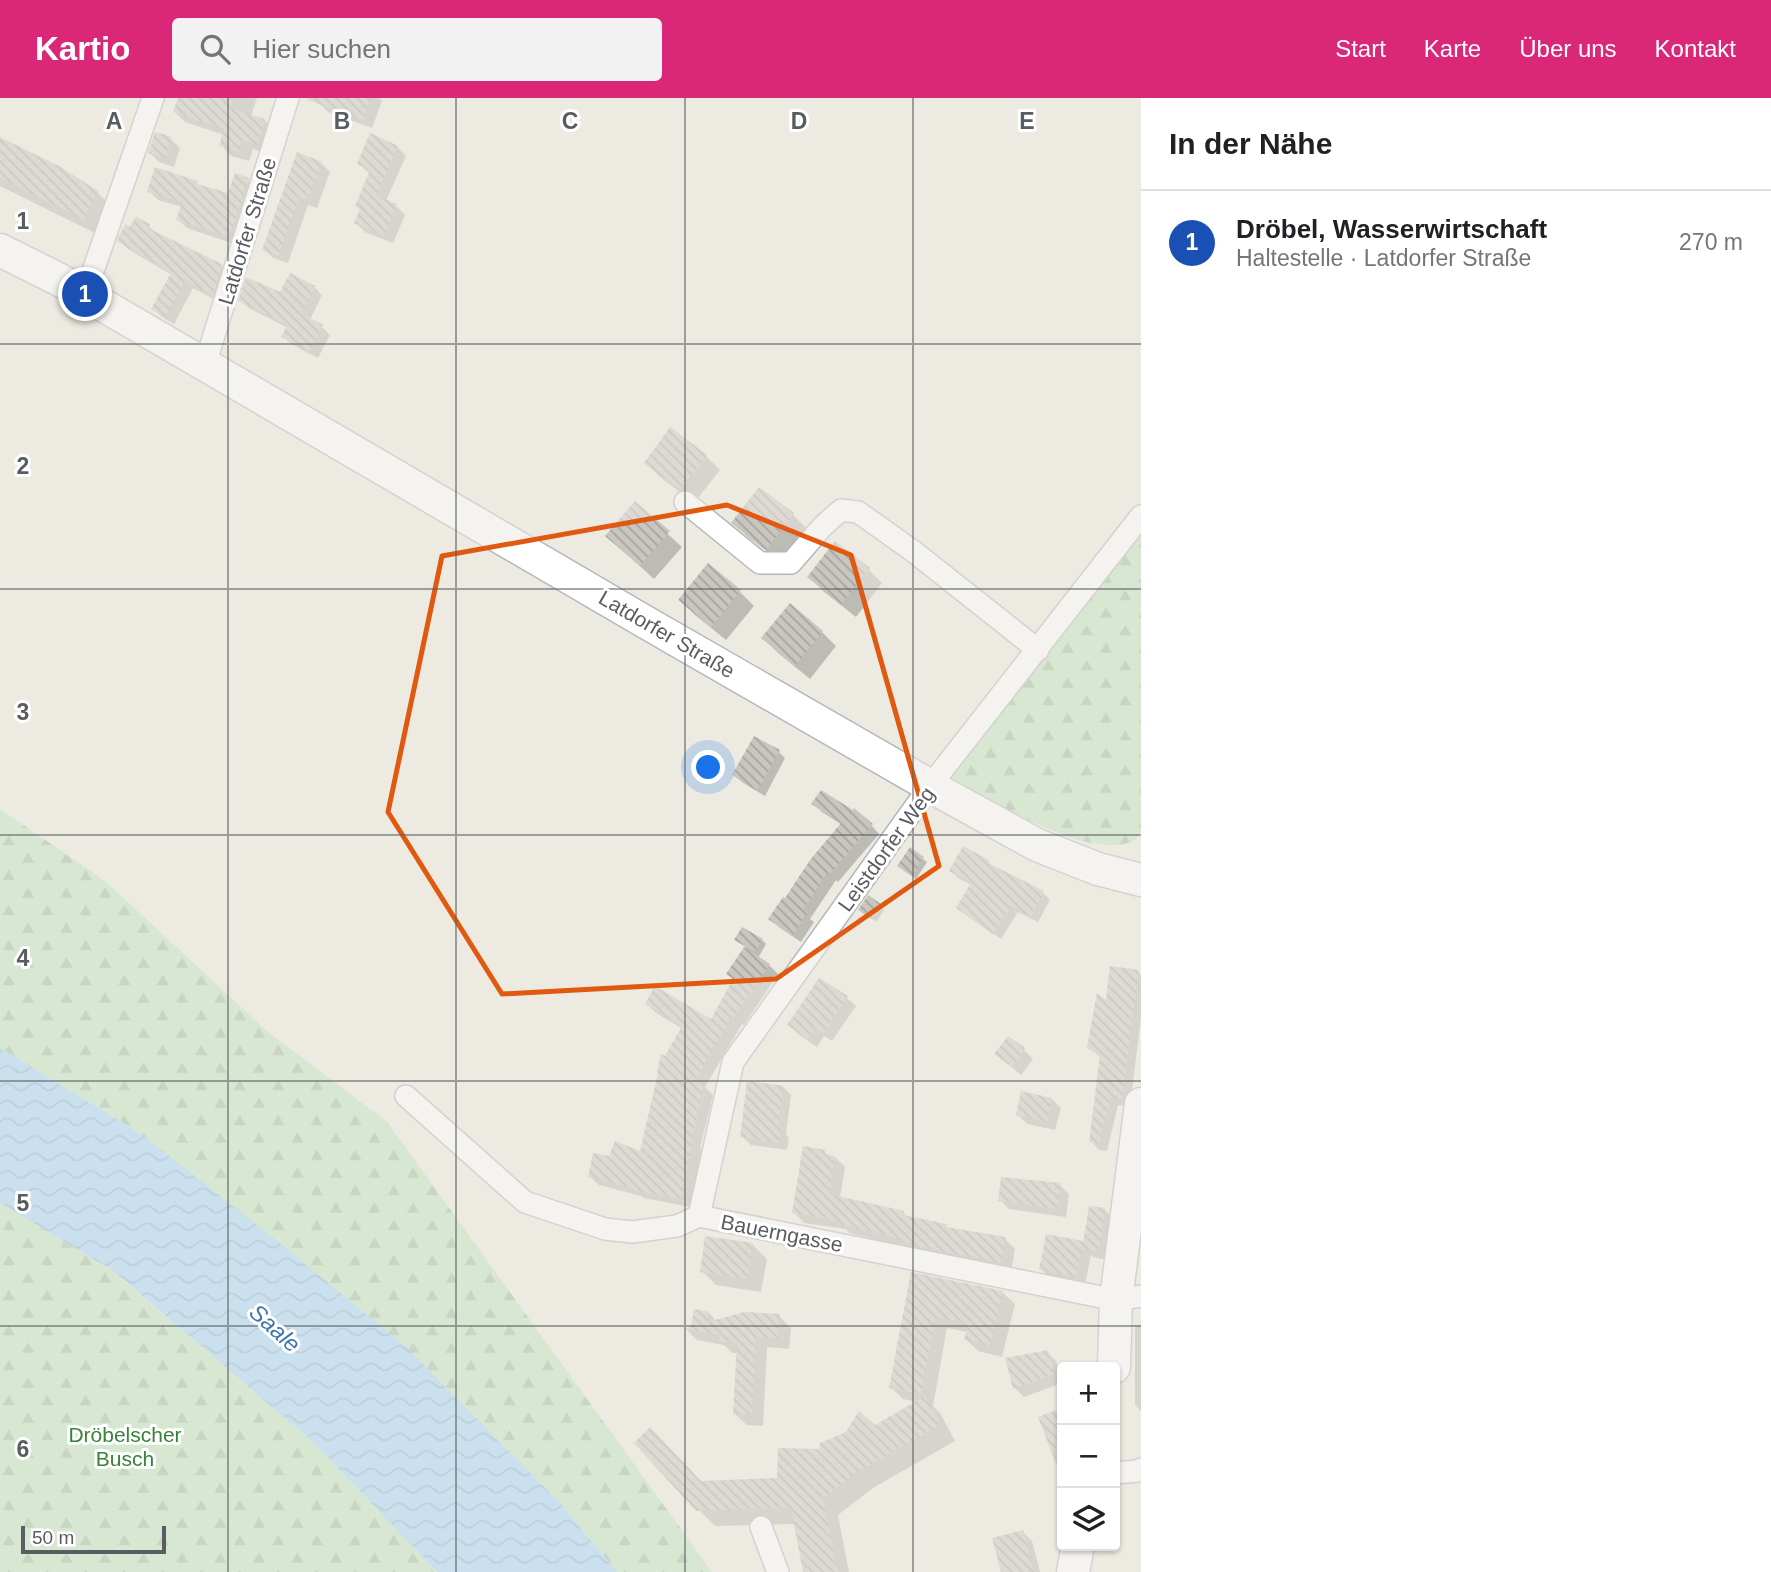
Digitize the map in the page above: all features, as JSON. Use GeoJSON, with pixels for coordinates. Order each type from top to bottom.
{"type":"FeatureCollection","features":[{"type":"Feature","properties":{"kind":"main road","name":"Latdorfer Straße"},"geometry":{"type":"LineString","coordinates":[[0,250],[73,287],[930,786],[1037,845],[1098,869],[1141,880]]}},
{"type":"Feature","properties":{"kind":"main road"},"geometry":{"type":"LineString","coordinates":[[1115,1362],[1128,1298],[1141,1104]]}},
{"type":"Feature","properties":{"kind":"main road"},"geometry":{"type":"LineString","coordinates":[[1073,1572],[1077,1551]]}},
{"type":"Feature","properties":{"kind":"street"},"geometry":{"type":"LineString","coordinates":[[73,287],[153,98]]}},
{"type":"Feature","properties":{"kind":"street","name":"Latdorfer Straße"},"geometry":{"type":"LineString","coordinates":[[205,364],[288,98]]}},
{"type":"Feature","properties":{"kind":"street"},"geometry":{"type":"LineString","coordinates":[[685,502],[760,563],[791,564],[823,526],[841,510],[858,512],[913,551],[1038,650]]}},
{"type":"Feature","properties":{"kind":"street","name":"Leistdorfer Weg"},"geometry":{"type":"LineString","coordinates":[[699,1216],[733,1062],[930,786],[1141,516]]}},
{"type":"Feature","properties":{"kind":"street","name":"Bauerngasse"},"geometry":{"type":"LineString","coordinates":[[406,1096],[525,1202],[596,1226],[632,1232],[677,1226],[699,1216],[1128,1298]]}},
{"type":"Feature","properties":{"kind":"street"},"geometry":{"type":"LineString","coordinates":[[1120,1473],[1141,1469]]}},
{"type":"Feature","properties":{"kind":"street"},"geometry":{"type":"LineString","coordinates":[[761,1527],[778,1572]]}},
{"type":"Feature","properties":{"kind":"highlighted area"},"geometry":{"type":"Polygon","coordinates":[[[727,505],[851,555],[939,866],[776,979],[502,994],[388,812],[442,556],[727,505]]]}},
{"type":"Feature","properties":{"kind":"green space"},"geometry":{"type":"Polygon","coordinates":[[[1141,535],[1141,832],[1130,842],[1103,845],[1057,833],[948,776],[1141,535]]]}},
{"type":"Feature","properties":{"kind":"green space"},"geometry":{"type":"Polygon","coordinates":[[[0,809],[105,881],[268,1032],[387,1122],[712,1572],[617,1572],[561,1504],[406,1347],[141,1134],[0,1048],[0,809]]]}},
{"type":"Feature","properties":{"kind":"green space","name":"Dröbelscher Busch"},"geometry":{"type":"Polygon","coordinates":[[[0,1203],[112,1271],[314,1443],[437,1572],[0,1572],[0,1203]]]}},
{"type":"Feature","properties":{"kind":"water","name":"Saale"},"geometry":{"type":"Polygon","coordinates":[[[0,1048],[141,1134],[406,1347],[561,1504],[617,1572],[437,1572],[314,1443],[113,1271],[0,1203],[0,1048]]]}},
{"type":"Feature","properties":{"kind":"building"},"geometry":{"type":"Polygon","coordinates":[[[178,98],[233,98],[230,108],[265,119],[257,145],[242,140],[239,152],[219,146],[224,129],[173,112],[178,98]]]}},
{"type":"Feature","properties":{"kind":"building"},"geometry":{"type":"Polygon","coordinates":[[[308,98],[371,98],[363,120],[308,98]]]}},
{"type":"Feature","properties":{"kind":"building"},"geometry":{"type":"Polygon","coordinates":[[[155,132],[172,137],[165,159],[148,153],[155,132]]]}},
{"type":"Feature","properties":{"kind":"building"},"geometry":{"type":"Polygon","coordinates":[[[370,133],[398,146],[376,195],[397,204],[384,236],[354,223],[360,209],[355,206],[370,170],[357,164],[370,133]]]}},
{"type":"Feature","properties":{"kind":"building"},"geometry":{"type":"Polygon","coordinates":[[[0,137],[59,166],[98,191],[84,220],[0,178],[0,137]]]}},
{"type":"Feature","properties":{"kind":"building"},"geometry":{"type":"Polygon","coordinates":[[[297,152],[322,162],[308,200],[299,197],[279,256],[262,250],[297,152]]]}},
{"type":"Feature","properties":{"kind":"building"},"geometry":{"type":"Polygon","coordinates":[[[155,167],[228,193],[235,173],[249,178],[229,237],[176,220],[182,202],[147,192],[155,167]]]}},
{"type":"Feature","properties":{"kind":"building"},"geometry":{"type":"Polygon","coordinates":[[[136,217],[150,224],[148,228],[222,264],[213,296],[185,281],[165,317],[151,309],[171,273],[117,241],[125,224],[129,227],[136,217]]]}},
{"type":"Feature","properties":{"kind":"building"},"geometry":{"type":"Polygon","coordinates":[[[290,273],[315,286],[302,314],[323,325],[309,352],[281,337],[287,325],[238,301],[246,277],[280,292],[290,273]]]}},
{"type":"Feature","properties":{"kind":"building"},"geometry":{"type":"Polygon","coordinates":[[[670,427],[707,455],[680,490],[644,463],[670,427]]]}},
{"type":"Feature","properties":{"kind":"building"},"geometry":{"type":"Polygon","coordinates":[[[759,487],[794,513],[766,550],[731,523],[759,487]]]}},
{"type":"Feature","properties":{"kind":"building"},"geometry":{"type":"Polygon","coordinates":[[[635,501],[670,531],[640,566],[605,536],[635,501]]]}},
{"type":"Feature","properties":{"kind":"building"},"geometry":{"type":"Polygon","coordinates":[[[835,541],[870,568],[841,604],[807,577],[835,541]]]}},
{"type":"Feature","properties":{"kind":"building"},"geometry":{"type":"Polygon","coordinates":[[[708,563],[741,590],[711,627],[678,600],[708,563]]]}},
{"type":"Feature","properties":{"kind":"building"},"geometry":{"type":"Polygon","coordinates":[[[790,603],[823,631],[795,666],[761,638],[790,603]]]}},
{"type":"Feature","properties":{"kind":"building"},"geometry":{"type":"Polygon","coordinates":[[[754,736],[780,750],[757,791],[732,775],[754,736]]]}},
{"type":"Feature","properties":{"kind":"building"},"geometry":{"type":"Polygon","coordinates":[[[821,790],[853,810],[854,808],[873,824],[829,875],[827,873],[803,910],[807,913],[792,936],[768,919],[810,860],[841,823],[811,804],[821,790]]]}},
{"type":"Feature","properties":{"kind":"building"},"geometry":{"type":"Polygon","coordinates":[[[963,846],[989,860],[988,863],[1044,891],[1031,917],[1011,906],[993,934],[956,908],[971,883],[949,871],[963,846]]]}},
{"type":"Feature","properties":{"kind":"building"},"geometry":{"type":"Polygon","coordinates":[[[910,847],[924,857],[912,876],[897,866],[910,847]]]}},
{"type":"Feature","properties":{"kind":"building"},"geometry":{"type":"Polygon","coordinates":[[[868,895],[881,904],[871,919],[858,910],[868,895]]]}},
{"type":"Feature","properties":{"kind":"building"},"geometry":{"type":"Polygon","coordinates":[[[742,927],[763,939],[755,952],[734,940],[742,927]]]}},
{"type":"Feature","properties":{"kind":"building"},"geometry":{"type":"Polygon","coordinates":[[[744,947],[770,964],[734,1017],[732,1016],[694,1082],[704,1084],[681,1199],[633,1190],[588,1177],[593,1153],[609,1156],[615,1141],[640,1151],[661,1054],[665,1056],[682,1026],[645,1004],[655,986],[711,1019],[733,979],[726,974],[744,947]]]}},
{"type":"Feature","properties":{"kind":"building"},"geometry":{"type":"Polygon","coordinates":[[[1110,966],[1139,970],[1122,1099],[1111,1098],[1099,1144],[1089,1142],[1100,1056],[1087,1048],[1097,993],[1106,1000],[1110,966]]]}},
{"type":"Feature","properties":{"kind":"building"},"geometry":{"type":"Polygon","coordinates":[[[819,978],[848,996],[823,1034],[815,1028],[808,1039],[787,1025],[819,978]]]}},
{"type":"Feature","properties":{"kind":"building"},"geometry":{"type":"Polygon","coordinates":[[[1008,1036],[1025,1048],[1012,1067],[994,1054],[1008,1036]]]}},
{"type":"Feature","properties":{"kind":"building"},"geometry":{"type":"Polygon","coordinates":[[[747,1081],[784,1086],[778,1127],[782,1128],[779,1143],[740,1137],[747,1081]]]}},
{"type":"Feature","properties":{"kind":"building"},"geometry":{"type":"Polygon","coordinates":[[[1021,1091],[1052,1098],[1047,1122],[1016,1115],[1021,1091]]]}},
{"type":"Feature","properties":{"kind":"building"},"geometry":{"type":"Polygon","coordinates":[[[803,1146],[825,1150],[825,1154],[835,1156],[829,1194],[904,1211],[903,1215],[947,1224],[946,1227],[1006,1237],[1001,1263],[916,1246],[898,1238],[837,1224],[838,1221],[792,1213],[803,1146]]]}},
{"type":"Feature","properties":{"kind":"building"},"geometry":{"type":"Polygon","coordinates":[[[1001,1177],[1061,1183],[1057,1209],[998,1201],[1001,1177]]]}},
{"type":"Feature","properties":{"kind":"building"},"geometry":{"type":"Polygon","coordinates":[[[1089,1206],[1105,1208],[1099,1252],[1082,1249],[1089,1206]]]}},
{"type":"Feature","properties":{"kind":"building"},"geometry":{"type":"Polygon","coordinates":[[[1046,1234],[1083,1241],[1076,1277],[1039,1270],[1046,1234]]]}},
{"type":"Feature","properties":{"kind":"building"},"geometry":{"type":"Polygon","coordinates":[[[705,1236],[753,1243],[748,1279],[700,1272],[705,1236]]]}},
{"type":"Feature","properties":{"kind":"building"},"geometry":{"type":"Polygon","coordinates":[[[911,1272],[1003,1291],[990,1346],[964,1340],[968,1323],[936,1317],[921,1394],[889,1388],[911,1272]]]}},
{"type":"Feature","properties":{"kind":"building"},"geometry":{"type":"Polygon","coordinates":[[[694,1309],[709,1312],[707,1322],[745,1312],[780,1314],[778,1338],[756,1337],[752,1415],[733,1414],[737,1343],[719,1342],[719,1335],[684,1329],[691,1327],[694,1309]]]}},
{"type":"Feature","properties":{"kind":"building"},"geometry":{"type":"Polygon","coordinates":[[[1048,1350],[1054,1374],[1013,1389],[1005,1358],[1048,1350]]]}},
{"type":"Feature","properties":{"kind":"building"},"geometry":{"type":"Polygon","coordinates":[[[925,1396],[941,1425],[857,1472],[823,1499],[838,1572],[803,1572],[791,1508],[696,1511],[634,1443],[650,1427],[701,1481],[777,1478],[778,1448],[819,1449],[820,1443],[846,1432],[859,1411],[875,1425],[925,1396]]]}},
{"type":"Feature","properties":{"kind":"building"},"geometry":{"type":"Polygon","coordinates":[[[1057,1410],[1057,1467],[1038,1417],[1057,1410]]]}},
{"type":"Feature","properties":{"kind":"building"},"geometry":{"type":"Polygon","coordinates":[[[1023,1530],[1034,1572],[1001,1572],[992,1538],[1023,1530]]]}},
{"type":"Feature","properties":{"kind":"place","name":"Dröbel, Wasserwirtschaft"},"geometry":{"type":"Point","coordinates":[85,294]}}]}
